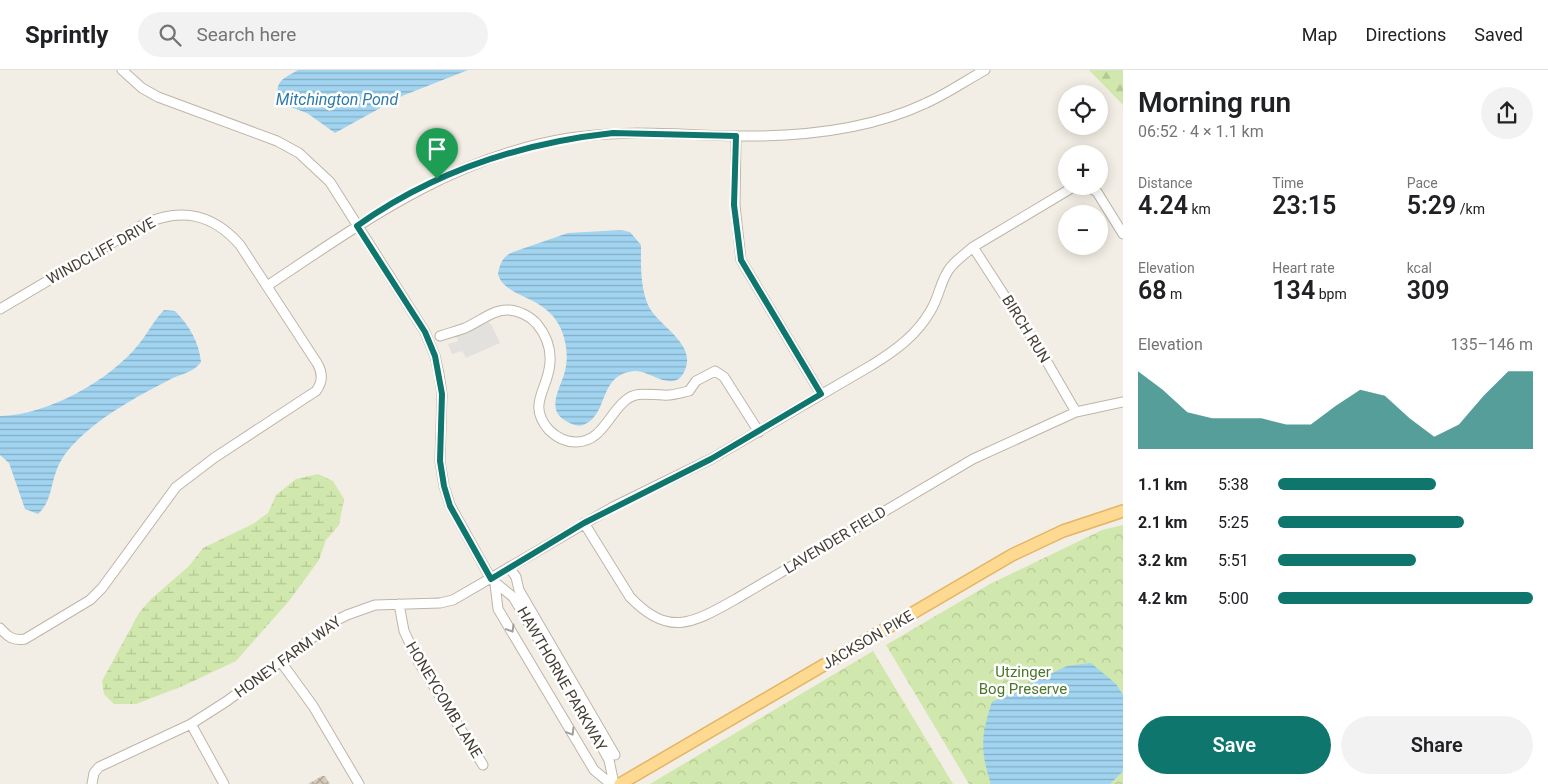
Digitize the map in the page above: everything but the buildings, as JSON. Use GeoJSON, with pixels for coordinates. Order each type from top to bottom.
{"type":"FeatureCollection","features":[{"type":"Feature","properties":{"kind":"main road","name":"JACKSON PIKE"},"geometry":{"type":"LineString","coordinates":[[620,784],[1012,555],[1063,531],[1123,512]]}},
{"type":"Feature","properties":{"kind":"street","name":"HAWTHORNE PARKWAY"},"geometry":{"type":"LineString","coordinates":[[122,70],[142,88],[158,97],[277,141],[299,153],[330,182],[425,332],[435,356],[442,394],[440,461],[444,486],[450,506],[493,582],[498,609],[594,770],[612,784]]}},
{"type":"Feature","properties":{"kind":"street"},"geometry":{"type":"LineString","coordinates":[[267,286],[376,212],[437,179],[525,147],[569,138],[613,133],[736,136],[818,133],[898,114],[924,104],[985,70]]}},
{"type":"Feature","properties":{"kind":"street"},"geometry":{"type":"LineString","coordinates":[[736,136],[734,205],[741,260],[821,394]]}},
{"type":"Feature","properties":{"kind":"street","name":"HONEY FARM WAY"},"geometry":{"type":"LineString","coordinates":[[92,784],[94,773],[99,767],[191,724],[341,618],[375,605],[440,603],[453,600],[493,582],[510,567],[584,523],[711,459],[872,365],[910,338],[932,309],[949,268],[973,248],[1060,195]]}},
{"type":"Feature","properties":{"kind":"street"},"geometry":{"type":"LineString","coordinates":[[1099,195],[1123,234]]}},
{"type":"Feature","properties":{"kind":"street","name":"WINDCLIFF DRIVE"},"geometry":{"type":"LineString","coordinates":[[0,308],[144,224],[169,215],[201,217],[227,231],[240,245],[320,369],[320,387],[310,396],[214,458],[176,487],[113,573],[90,600],[25,639],[16,640],[10,638],[0,628]]}},
{"type":"Feature","properties":{"kind":"street","name":"BIRCH RUN"},"geometry":{"type":"LineString","coordinates":[[973,248],[1043,355],[1076,412]]}},
{"type":"Feature","properties":{"kind":"street"},"geometry":{"type":"LineString","coordinates":[[440,336],[467,327],[490,314],[506,310],[519,312],[532,319],[543,331],[549,345],[550,364],[539,398],[538,410],[542,422],[552,433],[564,440],[578,442],[594,436],[607,425],[614,411],[628,398],[643,393],[663,396],[689,391],[696,381],[715,371],[724,377],[759,432]]}},
{"type":"Feature","properties":{"kind":"street","name":"LAVENDER FIELD"},"geometry":{"type":"LineString","coordinates":[[584,523],[630,597],[639,607],[650,615],[670,622],[696,620],[736,599],[973,458],[1076,412],[1123,402]]}},
{"type":"Feature","properties":{"kind":"street"},"geometry":{"type":"LineString","coordinates":[[510,567],[516,577],[519,590],[615,755]]}},
{"type":"Feature","properties":{"kind":"street","name":"HAWTHORNE PARKWAY"},"geometry":{"type":"LineString","coordinates":[[493,582],[514,597],[589,724],[609,760],[612,784]]}},
{"type":"Feature","properties":{"kind":"street","name":"HONEYCOMB LANE"},"geometry":{"type":"LineString","coordinates":[[399,604],[404,631],[418,661],[483,765]]}},
{"type":"Feature","properties":{"kind":"street"},"geometry":{"type":"LineString","coordinates":[[281,662],[313,706],[359,784]]}},
{"type":"Feature","properties":{"kind":"street"},"geometry":{"type":"LineString","coordinates":[[191,724],[224,784]]}},
{"type":"Feature","properties":{"kind":"green space"},"geometry":{"type":"Polygon","coordinates":[[[1089,70],[1123,70],[1123,105],[1108,90],[1108,85],[1104,85],[1089,70]]]}},
{"type":"Feature","properties":{"kind":"green space"},"geometry":{"type":"Polygon","coordinates":[[[318,474],[333,481],[344,499],[339,525],[326,540],[319,560],[289,601],[236,661],[183,686],[136,704],[114,704],[104,694],[102,681],[139,613],[151,599],[189,566],[203,548],[253,524],[268,513],[276,495],[296,479],[318,474]]]}},
{"type":"Feature","properties":{"kind":"green space","name":"Utzinger Bog Preserve"},"geometry":{"type":"Polygon","coordinates":[[[1123,525],[1123,784],[969,784],[886,645],[990,584],[1102,530],[1123,525]]]}},
{"type":"Feature","properties":{"kind":"green space"},"geometry":{"type":"Polygon","coordinates":[[[873,651],[953,784],[650,784],[873,651]]]}},
{"type":"Feature","properties":{"kind":"shaded area"},"geometry":{"type":"Polygon","coordinates":[[[487,320],[500,343],[466,358],[462,351],[452,354],[448,344],[458,341],[455,333],[487,320]]]}},
{"type":"Feature","properties":{"kind":"water","name":"Mitchington Pond"},"geometry":{"type":"Polygon","coordinates":[[[298,70],[468,70],[402,96],[335,133],[307,113],[279,103],[277,90],[280,82],[298,70]]]}},
{"type":"Feature","properties":{"kind":"water"},"geometry":{"type":"Polygon","coordinates":[[[621,230],[630,232],[641,245],[642,283],[645,298],[659,320],[685,350],[687,358],[686,367],[682,376],[670,381],[635,371],[623,374],[615,379],[609,387],[597,413],[591,420],[581,426],[572,424],[559,416],[555,403],[567,361],[561,329],[546,309],[517,293],[502,282],[498,274],[499,270],[502,260],[513,252],[568,233],[621,230]]]}},
{"type":"Feature","properties":{"kind":"water"},"geometry":{"type":"Polygon","coordinates":[[[164,310],[175,311],[185,322],[196,341],[201,362],[190,371],[173,378],[126,404],[85,433],[65,454],[59,464],[43,509],[38,514],[25,509],[9,463],[0,455],[0,416],[38,410],[76,394],[94,383],[126,358],[139,344],[164,310]]]}},
{"type":"Feature","properties":{"kind":"water"},"geometry":{"type":"Polygon","coordinates":[[[1091,663],[1116,684],[1123,695],[1123,771],[1110,784],[991,784],[987,773],[983,743],[992,702],[1067,666],[1091,663]]]}},
{"type":"Feature","properties":{"kind":"route"},"geometry":{"type":"LineString","coordinates":[[613,133],[736,136],[734,205],[741,260],[821,394],[711,459],[584,523],[491,579],[450,506],[444,486],[440,461],[442,394],[440,374],[435,356],[425,332],[357,226],[376,212],[437,179],[525,147],[569,138],[613,133]]}}]}
